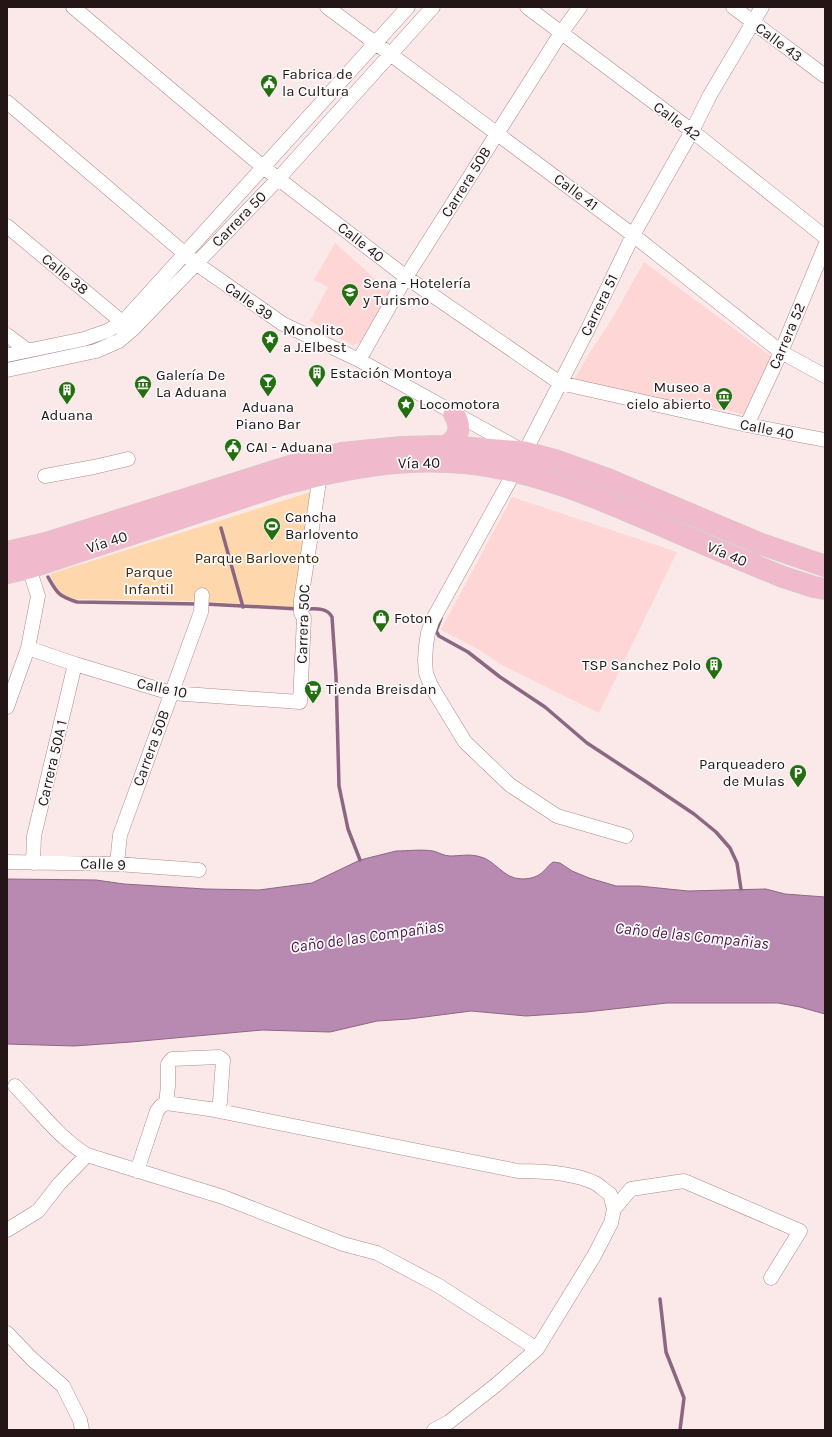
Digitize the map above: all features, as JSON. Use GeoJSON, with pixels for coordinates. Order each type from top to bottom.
{"type":"FeatureCollection","features":[{"type":"Feature","properties":{"kind":"highway"},"geometry":{"type":"LineString","coordinates":[[446,446],[453,442],[457,436],[459,428],[458,421],[454,414]]}},
{"type":"Feature","properties":{"kind":"highway","name":"Vía 40"},"geometry":{"type":"LineString","coordinates":[[7,552],[46,543],[290,466],[342,453],[402,447],[446,446],[524,452],[583,470],[761,544],[825,566]]}},
{"type":"Feature","properties":{"kind":"highway","name":"Vía 40"},"geometry":{"type":"LineString","coordinates":[[7,573],[29,568],[281,485],[319,474],[384,464],[415,462],[463,463],[515,471],[575,489],[776,574],[814,587],[825,589]]}},
{"type":"Feature","properties":{"kind":"street","name":"Calle 40"},"geometry":{"type":"LineString","coordinates":[[73,7],[278,179],[406,277],[560,383],[747,425],[825,440]]}},
{"type":"Feature","properties":{"kind":"street","name":"Calle 41"},"geometry":{"type":"LineString","coordinates":[[327,7],[633,235],[781,352],[825,376]]}},
{"type":"Feature","properties":{"kind":"street","name":"Carrera 50"},"geometry":{"type":"LineString","coordinates":[[7,370],[96,352],[119,341],[128,326],[185,254],[408,7]]}},
{"type":"Feature","properties":{"kind":"street","name":"Carrera 50"},"geometry":{"type":"LineString","coordinates":[[7,355],[84,339],[128,326],[197,264],[278,179],[433,7]]}},
{"type":"Feature","properties":{"kind":"street","name":"Calle 42"},"geometry":{"type":"LineString","coordinates":[[527,7],[692,131],[825,237]]}},
{"type":"Feature","properties":{"kind":"street","name":"Carrera 50B"},"geometry":{"type":"LineString","coordinates":[[359,360],[406,277],[497,133],[580,7]]}},
{"type":"Feature","properties":{"kind":"street","name":"Calle 43"},"geometry":{"type":"LineString","coordinates":[[733,7],[825,76]]}},
{"type":"Feature","properties":{"kind":"street","name":"Carrera 51"},"geometry":{"type":"LineString","coordinates":[[626,836],[557,816],[510,785],[465,742],[431,686],[426,673],[425,660],[428,633],[432,621],[515,471],[587,331],[633,235],[692,131],[710,95],[762,7]]}},
{"type":"Feature","properties":{"kind":"street","name":"Calle 39"},"geometry":{"type":"LineString","coordinates":[[7,102],[197,264],[283,324],[359,360],[524,452]]}},
{"type":"Feature","properties":{"kind":"street","name":"Calle 38"},"geometry":{"type":"LineString","coordinates":[[7,226],[128,326]]}},
{"type":"Feature","properties":{"kind":"street","name":"Carrera 52"},"geometry":{"type":"LineString","coordinates":[[747,425],[781,352],[825,246]]}},
{"type":"Feature","properties":{"kind":"street"},"geometry":{"type":"LineString","coordinates":[[7,335],[27,350]]}},
{"type":"Feature","properties":{"kind":"street"},"geometry":{"type":"LineString","coordinates":[[44,476],[128,459]]}},
{"type":"Feature","properties":{"kind":"street","name":"Carrera 50C"},"geometry":{"type":"LineString","coordinates":[[300,702],[304,618],[301,607],[320,482],[319,474]]}},
{"type":"Feature","properties":{"kind":"street"},"geometry":{"type":"LineString","coordinates":[[7,707],[10,691],[28,648],[38,596],[29,568]]}},
{"type":"Feature","properties":{"kind":"street","name":"Carrera 50B"},"geometry":{"type":"LineString","coordinates":[[117,864],[120,835],[201,605]]}},
{"type":"Feature","properties":{"kind":"street","name":"Calle 10"},"geometry":{"type":"LineString","coordinates":[[28,648],[171,693],[300,702]]}},
{"type":"Feature","properties":{"kind":"street","name":"Carrera 50A 1"},"geometry":{"type":"LineString","coordinates":[[34,862],[34,836],[75,664]]}},
{"type":"Feature","properties":{"kind":"street","name":"Calle 9"},"geometry":{"type":"LineString","coordinates":[[7,862],[117,864],[199,870]]}},
{"type":"Feature","properties":{"kind":"street"},"geometry":{"type":"LineString","coordinates":[[137,1171],[157,1111],[166,1102],[168,1064],[172,1059],[219,1057],[223,1060],[220,1102],[218,1109],[209,1109]]}},
{"type":"Feature","properties":{"kind":"street"},"geometry":{"type":"LineString","coordinates":[[15,1086],[54,1128],[76,1148],[87,1155],[223,1197],[343,1244],[377,1253],[439,1286],[537,1349]]}},
{"type":"Feature","properties":{"kind":"street"},"geometry":{"type":"LineString","coordinates":[[166,1102],[209,1109],[518,1171],[540,1171],[583,1179],[595,1183],[610,1194],[614,1209],[611,1223],[594,1256],[537,1349],[496,1385],[449,1422],[434,1430]]}},
{"type":"Feature","properties":{"kind":"street"},"geometry":{"type":"LineString","coordinates":[[7,1230],[38,1211],[59,1184],[87,1155]]}},
{"type":"Feature","properties":{"kind":"street"},"geometry":{"type":"LineString","coordinates":[[614,1209],[631,1189],[684,1181],[800,1231],[771,1278]]}},
{"type":"Feature","properties":{"kind":"street"},"geometry":{"type":"LineString","coordinates":[[7,1333],[62,1386],[80,1420],[82,1430]]}},
{"type":"Feature","properties":{"kind":"shaded area","name":"Sena - Hotelería y Turismo"},"geometry":{"type":"Polygon","coordinates":[[[335,243],[391,293],[362,342],[353,345],[310,321],[328,287],[314,280],[335,243]]]}},
{"type":"Feature","properties":{"kind":"shaded area"},"geometry":{"type":"Polygon","coordinates":[[[644,262],[772,357],[744,415],[728,410],[692,407],[574,380],[612,319],[644,262]]]}},
{"type":"Feature","properties":{"kind":"shaded area"},"geometry":{"type":"Polygon","coordinates":[[[512,497],[677,552],[599,713],[502,665],[478,649],[441,630],[512,497]]]}},
{"type":"Feature","properties":{"kind":"green space","name":"Parque Barlovento"},"geometry":{"type":"Polygon","coordinates":[[[314,491],[300,608],[197,601],[77,599],[64,596],[57,588],[50,574],[314,491]]]}},
{"type":"Feature","properties":{"kind":"water","name":"Caño de las Compañias"},"geometry":{"type":"Polygon","coordinates":[[[428,850],[448,856],[477,856],[489,861],[509,876],[522,879],[532,878],[539,875],[553,862],[560,863],[572,871],[589,878],[616,886],[639,886],[688,891],[766,889],[785,894],[825,897],[825,1014],[778,1003],[667,1003],[586,1012],[526,1016],[471,1011],[409,1019],[377,1021],[330,1032],[262,1030],[74,1046],[7,1044],[7,879],[96,880],[124,884],[205,889],[259,890],[312,883],[360,860],[396,851],[428,850]]]}},
{"type":"Feature","properties":{"kind":"waterway"},"geometry":{"type":"LineString","coordinates":[[221,528],[243,607]]}},
{"type":"Feature","properties":{"kind":"waterway"},"geometry":{"type":"LineString","coordinates":[[48,577],[62,596],[77,602],[199,604]]}},
{"type":"Feature","properties":{"kind":"waterway"},"geometry":{"type":"LineString","coordinates":[[205,604],[299,609]]}},
{"type":"Feature","properties":{"kind":"waterway"},"geometry":{"type":"LineString","coordinates":[[305,609],[324,610],[332,617],[336,676],[339,786],[348,829],[360,860]]}},
{"type":"Feature","properties":{"kind":"waterway"},"geometry":{"type":"LineString","coordinates":[[441,618],[436,631],[439,636],[468,652],[500,677],[545,707],[587,743],[694,814],[716,832],[730,848],[737,863],[741,889]]}},
{"type":"Feature","properties":{"kind":"waterway"},"geometry":{"type":"LineString","coordinates":[[660,1299],[666,1352],[684,1398],[680,1430]]}},
{"type":"Feature","properties":{"kind":"place","name":"Fabrica de la Cultura"},"geometry":{"type":"Point","coordinates":[269,98]}},
{"type":"Feature","properties":{"kind":"place","name":"Sena - Hotelería y Turismo"},"geometry":{"type":"Point","coordinates":[350,307]}},
{"type":"Feature","properties":{"kind":"place","name":"Monolito a J.Elbest"},"geometry":{"type":"Point","coordinates":[270,354]}},
{"type":"Feature","properties":{"kind":"place","name":"Estación Montoya"},"geometry":{"type":"Point","coordinates":[317,388]}},
{"type":"Feature","properties":{"kind":"place","name":"Aduana Piano Bar"},"geometry":{"type":"Point","coordinates":[268,397]}},
{"type":"Feature","properties":{"kind":"place","name":"Galería De La Aduana"},"geometry":{"type":"Point","coordinates":[143,399]}},
{"type":"Feature","properties":{"kind":"place","name":"Aduana"},"geometry":{"type":"Point","coordinates":[67,405]}},
{"type":"Feature","properties":{"kind":"place","name":"Museo a cielo abierto"},"geometry":{"type":"Point","coordinates":[724,411]}},
{"type":"Feature","properties":{"kind":"place","name":"Locomotora"},"geometry":{"type":"Point","coordinates":[406,419]}},
{"type":"Feature","properties":{"kind":"place","name":"CAI - Aduana"},"geometry":{"type":"Point","coordinates":[233,462]}},
{"type":"Feature","properties":{"kind":"place","name":"Cancha Barlovento"},"geometry":{"type":"Point","coordinates":[272,541]}},
{"type":"Feature","properties":{"kind":"place","name":"Foton"},"geometry":{"type":"Point","coordinates":[381,633]}},
{"type":"Feature","properties":{"kind":"place","name":"TSP Sanchez Polo"},"geometry":{"type":"Point","coordinates":[714,680]}},
{"type":"Feature","properties":{"kind":"place","name":"Tienda Breisdan"},"geometry":{"type":"Point","coordinates":[313,704]}},
{"type":"Feature","properties":{"kind":"place","name":"Parqueadero de Mulas"},"geometry":{"type":"Point","coordinates":[798,788]}},
{"type":"Feature","properties":{"kind":"park label","name":"Parque Infantil"},"geometry":{"type":"Point","coordinates":[149,580]}}]}
